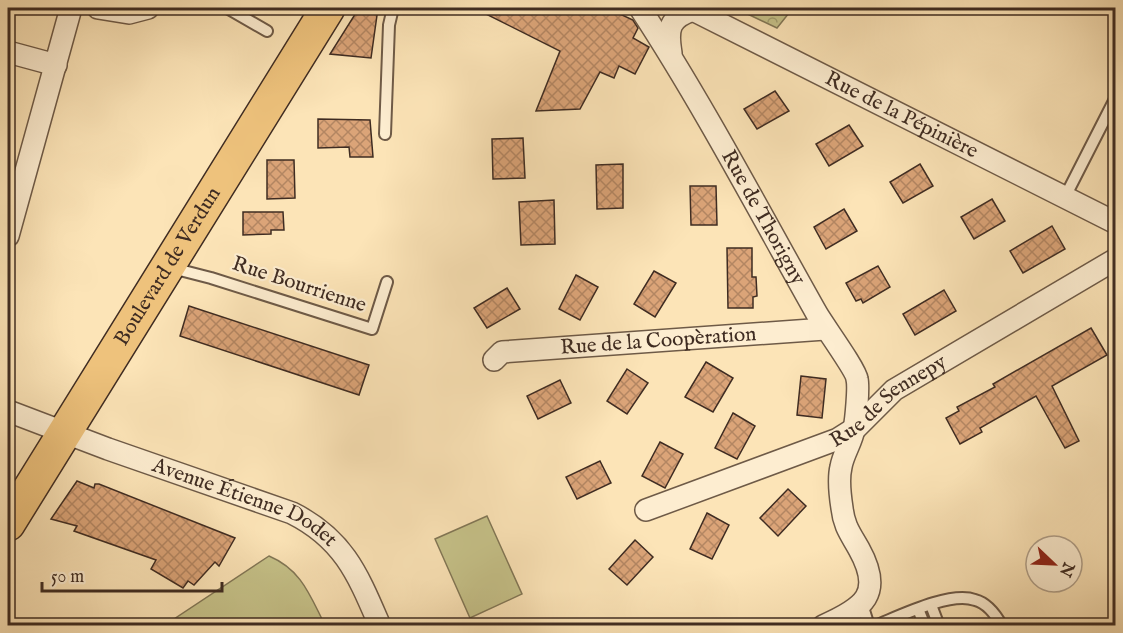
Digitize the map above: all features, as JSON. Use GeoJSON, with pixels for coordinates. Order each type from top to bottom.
{"type":"FeatureCollection","features":[{"type":"Feature","properties":{"kind":"main road","name":"Boulevard de Verdun"},"geometry":{"type":"LineString","coordinates":[[8,524],[328,8]]}},
{"type":"Feature","properties":{"kind":"street"},"geometry":{"type":"LineString","coordinates":[[8,236],[71,8]]}},
{"type":"Feature","properties":{"kind":"street"},"geometry":{"type":"LineString","coordinates":[[98,8],[129,13],[148,8]]}},
{"type":"Feature","properties":{"kind":"street","name":"Rue de Thorigny"},"geometry":{"type":"LineString","coordinates":[[640,8],[671,54],[825,329],[857,378]]}},
{"type":"Feature","properties":{"kind":"street"},"geometry":{"type":"LineString","coordinates":[[671,54],[668,36],[670,27],[679,15],[691,9]]}},
{"type":"Feature","properties":{"kind":"street","name":"Rue de la Pépinière"},"geometry":{"type":"LineString","coordinates":[[691,9],[1116,223]]}},
{"type":"Feature","properties":{"kind":"street"},"geometry":{"type":"LineString","coordinates":[[8,51],[56,65]]}},
{"type":"Feature","properties":{"kind":"street","name":"Rue de Sennepy"},"geometry":{"type":"LineString","coordinates":[[646,510],[838,439],[854,429],[894,390],[1116,259]]}},
{"type":"Feature","properties":{"kind":"street","name":"Rue de la Coopèration"},"geometry":{"type":"LineString","coordinates":[[494,360],[502,352],[825,329]]}},
{"type":"Feature","properties":{"kind":"street"},"geometry":{"type":"LineString","coordinates":[[823,626],[843,617],[862,604],[869,591],[869,578],[860,550],[844,524],[841,501],[840,467],[854,429],[857,378],[894,390]]}},
{"type":"Feature","properties":{"kind":"street","name":"Avenue Étienne Dodet"},"geometry":{"type":"LineString","coordinates":[[8,411],[305,519],[338,547],[354,567],[380,626]]}},
{"type":"Feature","properties":{"kind":"lane"},"geometry":{"type":"LineString","coordinates":[[227,8],[267,32]]}},
{"type":"Feature","properties":{"kind":"lane"},"geometry":{"type":"LineString","coordinates":[[385,134],[389,25],[393,8]]}},
{"type":"Feature","properties":{"kind":"lane"},"geometry":{"type":"LineString","coordinates":[[1065,197],[1116,97]]}},
{"type":"Feature","properties":{"kind":"lane","name":"Rue Bourrienne"},"geometry":{"type":"LineString","coordinates":[[166,267],[211,278],[372,329],[387,282]]}},
{"type":"Feature","properties":{"kind":"lane"},"geometry":{"type":"LineString","coordinates":[[875,626],[918,609],[964,597],[977,600],[993,612],[1002,626]]}},
{"type":"Feature","properties":{"kind":"lane"},"geometry":{"type":"LineString","coordinates":[[862,604],[869,626]]}},
{"type":"Feature","properties":{"kind":"lane"},"geometry":{"type":"LineString","coordinates":[[931,605],[939,626]]}},
{"type":"Feature","properties":{"kind":"lane"},"geometry":{"type":"LineString","coordinates":[[918,609],[925,626]]}},
{"type":"Feature","properties":{"kind":"green space"},"geometry":{"type":"Polygon","coordinates":[[[735,8],[793,8],[777,28],[735,8]]]}},
{"type":"Feature","properties":{"kind":"green space"},"geometry":{"type":"Polygon","coordinates":[[[487,516],[522,594],[470,618],[435,539],[487,516]]]}},
{"type":"Feature","properties":{"kind":"green space"},"geometry":{"type":"Polygon","coordinates":[[[269,556],[297,576],[325,625],[165,625],[269,556]]]}},
{"type":"Feature","properties":{"kind":"building"},"geometry":{"type":"Polygon","coordinates":[[[359,8],[378,8],[371,58],[330,54],[359,8]]]}},
{"type":"Feature","properties":{"kind":"building"},"geometry":{"type":"Polygon","coordinates":[[[474,8],[607,8],[633,20],[638,28],[633,38],[649,47],[635,74],[619,66],[614,78],[600,72],[580,109],[536,111],[560,51],[474,8]]]}},
{"type":"Feature","properties":{"kind":"building"},"geometry":{"type":"Polygon","coordinates":[[[775,91],[789,111],[757,129],[744,109],[775,91]]]}},
{"type":"Feature","properties":{"kind":"building"},"geometry":{"type":"Polygon","coordinates":[[[318,119],[370,120],[373,157],[350,157],[349,147],[318,148],[318,119]]]}},
{"type":"Feature","properties":{"kind":"building"},"geometry":{"type":"Polygon","coordinates":[[[849,125],[863,146],[829,166],[816,144],[849,125]]]}},
{"type":"Feature","properties":{"kind":"building"},"geometry":{"type":"Polygon","coordinates":[[[523,138],[525,178],[493,179],[492,139],[523,138]]]}},
{"type":"Feature","properties":{"kind":"building"},"geometry":{"type":"Polygon","coordinates":[[[267,160],[294,160],[295,198],[267,199],[267,160]]]}},
{"type":"Feature","properties":{"kind":"building"},"geometry":{"type":"Polygon","coordinates":[[[623,164],[623,208],[597,209],[596,165],[623,164]]]}},
{"type":"Feature","properties":{"kind":"building"},"geometry":{"type":"Polygon","coordinates":[[[920,164],[933,186],[903,203],[890,182],[920,164]]]}},
{"type":"Feature","properties":{"kind":"building"},"geometry":{"type":"Polygon","coordinates":[[[690,186],[716,186],[717,225],[691,225],[690,186]]]}},
{"type":"Feature","properties":{"kind":"building"},"geometry":{"type":"Polygon","coordinates":[[[992,199],[1005,221],[974,239],[961,217],[992,199]]]}},
{"type":"Feature","properties":{"kind":"building"},"geometry":{"type":"Polygon","coordinates":[[[554,200],[555,244],[521,245],[519,202],[554,200]]]}},
{"type":"Feature","properties":{"kind":"building"},"geometry":{"type":"Polygon","coordinates":[[[844,209],[857,231],[826,249],[814,227],[844,209]]]}},
{"type":"Feature","properties":{"kind":"building"},"geometry":{"type":"Polygon","coordinates":[[[243,212],[283,212],[284,230],[271,230],[271,234],[243,235],[243,212]]]}},
{"type":"Feature","properties":{"kind":"building"},"geometry":{"type":"Polygon","coordinates":[[[1052,226],[1065,249],[1023,273],[1010,251],[1052,226]]]}},
{"type":"Feature","properties":{"kind":"building"},"geometry":{"type":"Polygon","coordinates":[[[727,248],[752,248],[752,277],[756,277],[757,296],[753,297],[753,308],[728,308],[727,248]]]}},
{"type":"Feature","properties":{"kind":"building"},"geometry":{"type":"Polygon","coordinates":[[[878,266],[890,287],[863,303],[861,299],[856,301],[846,283],[878,266]]]}},
{"type":"Feature","properties":{"kind":"building"},"geometry":{"type":"Polygon","coordinates":[[[654,271],[676,283],[655,317],[634,304],[654,271]]]}},
{"type":"Feature","properties":{"kind":"building"},"geometry":{"type":"Polygon","coordinates":[[[576,275],[598,287],[580,320],[559,309],[576,275]]]}},
{"type":"Feature","properties":{"kind":"building"},"geometry":{"type":"Polygon","coordinates":[[[507,288],[520,309],[487,328],[474,308],[507,288]]]}},
{"type":"Feature","properties":{"kind":"building"},"geometry":{"type":"Polygon","coordinates":[[[944,290],[956,311],[915,335],[903,314],[944,290]]]}},
{"type":"Feature","properties":{"kind":"building"},"geometry":{"type":"Polygon","coordinates":[[[189,306],[369,365],[359,395],[180,336],[189,306]]]}},
{"type":"Feature","properties":{"kind":"building"},"geometry":{"type":"Polygon","coordinates":[[[1091,328],[1107,355],[1052,386],[1079,441],[1065,448],[1036,396],[980,428],[982,432],[960,444],[946,418],[959,411],[957,407],[995,387],[993,384],[1091,328]]]}},
{"type":"Feature","properties":{"kind":"building"},"geometry":{"type":"Polygon","coordinates":[[[706,362],[733,378],[713,412],[685,397],[706,362]]]}},
{"type":"Feature","properties":{"kind":"building"},"geometry":{"type":"Polygon","coordinates":[[[627,369],[648,383],[627,414],[607,401],[627,369]]]}},
{"type":"Feature","properties":{"kind":"building"},"geometry":{"type":"Polygon","coordinates":[[[801,376],[826,379],[822,418],[797,415],[801,376]]]}},
{"type":"Feature","properties":{"kind":"building"},"geometry":{"type":"Polygon","coordinates":[[[560,380],[571,403],[538,419],[527,396],[560,380]]]}},
{"type":"Feature","properties":{"kind":"building"},"geometry":{"type":"Polygon","coordinates":[[[733,413],[755,426],[737,459],[715,448],[733,413]]]}},
{"type":"Feature","properties":{"kind":"building"},"geometry":{"type":"Polygon","coordinates":[[[660,442],[683,454],[665,488],[642,476],[660,442]]]}},
{"type":"Feature","properties":{"kind":"building"},"geometry":{"type":"Polygon","coordinates":[[[600,461],[611,483],[577,499],[566,477],[600,461]]]}},
{"type":"Feature","properties":{"kind":"building"},"geometry":{"type":"Polygon","coordinates":[[[77,481],[94,488],[95,484],[99,484],[235,538],[219,566],[215,562],[194,585],[188,581],[183,588],[151,569],[156,560],[74,531],[77,526],[51,519],[77,481]]]}},
{"type":"Feature","properties":{"kind":"building"},"geometry":{"type":"Polygon","coordinates":[[[788,489],[806,506],[778,536],[760,518],[788,489]]]}},
{"type":"Feature","properties":{"kind":"building"},"geometry":{"type":"Polygon","coordinates":[[[707,513],[729,525],[712,559],[690,549],[707,513]]]}},
{"type":"Feature","properties":{"kind":"building"},"geometry":{"type":"Polygon","coordinates":[[[635,540],[653,557],[627,585],[609,569],[635,540]]]}}]}
